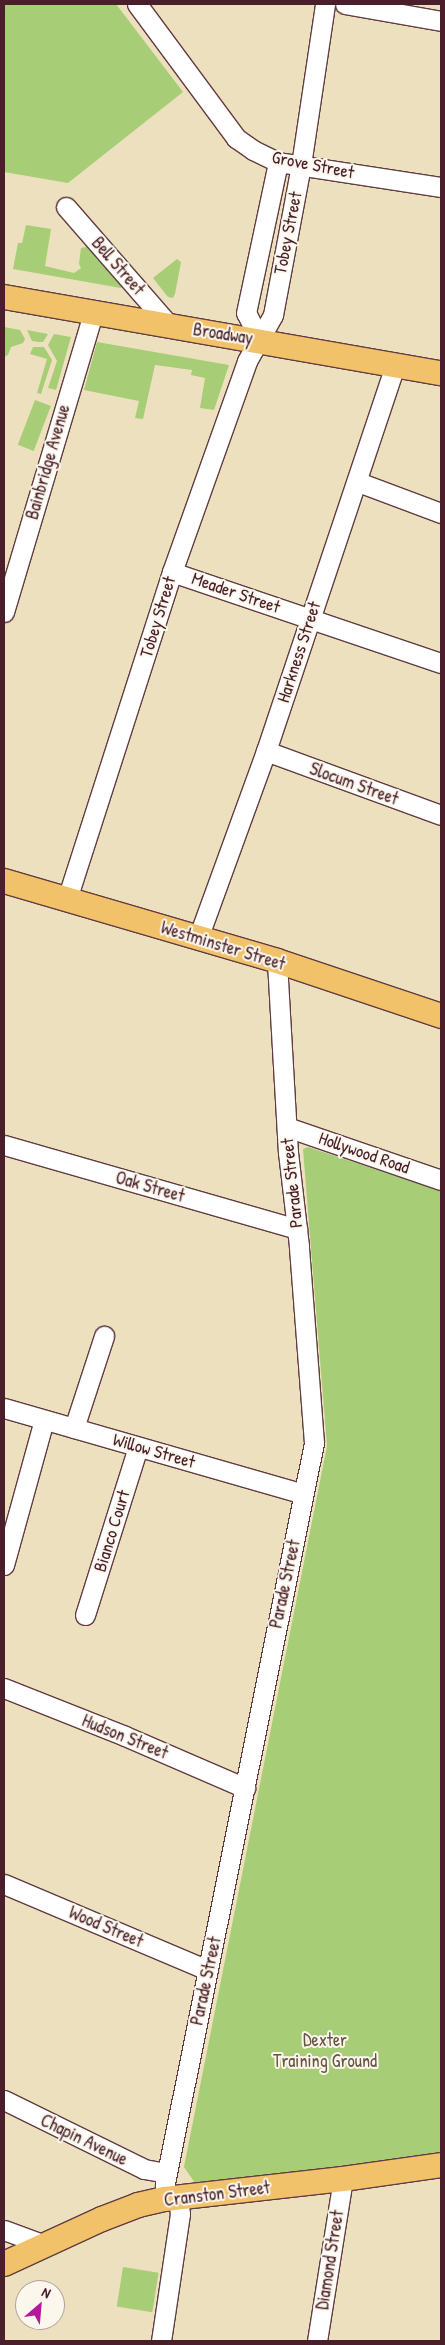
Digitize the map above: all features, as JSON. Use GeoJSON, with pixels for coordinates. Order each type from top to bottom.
{"type":"FeatureCollection","features":[{"type":"Feature","properties":{"kind":"main road","name":"Broadway"},"geometry":{"type":"LineString","coordinates":[[4,297],[441,372]]}},
{"type":"Feature","properties":{"kind":"main road","name":"Westminster Street"},"geometry":{"type":"LineString","coordinates":[[4,881],[277,961],[441,1016]]}},
{"type":"Feature","properties":{"kind":"main road","name":"Cranston Street"},"geometry":{"type":"LineString","coordinates":[[4,2264],[138,2205],[171,2198],[343,2179],[441,2165]]}},
{"type":"Feature","properties":{"kind":"street","name":"Grove Street"},"geometry":{"type":"LineString","coordinates":[[137,4],[236,138],[253,150],[278,162],[441,187]]}},
{"type":"Feature","properties":{"kind":"street","name":"Tobey Street"},"geometry":{"type":"LineString","coordinates":[[67,899],[172,572],[247,361],[273,315],[301,165],[325,4]]}},
{"type":"Feature","properties":{"kind":"street"},"geometry":{"type":"LineString","coordinates":[[345,4],[441,20]]}},
{"type":"Feature","properties":{"kind":"street","name":"Tobey Street"},"geometry":{"type":"LineString","coordinates":[[260,340],[246,312],[278,162]]}},
{"type":"Feature","properties":{"kind":"street","name":"Bell Street"},"geometry":{"type":"LineString","coordinates":[[66,207],[169,325]]}},
{"type":"Feature","properties":{"kind":"street","name":"Bainbridge Avenue"},"geometry":{"type":"LineString","coordinates":[[4,612],[93,312]]}},
{"type":"Feature","properties":{"kind":"street","name":"Harkness Street"},"geometry":{"type":"LineString","coordinates":[[198,938],[266,751],[358,482],[395,364]]}},
{"type":"Feature","properties":{"kind":"street"},"geometry":{"type":"LineString","coordinates":[[358,482],[441,513]]}},
{"type":"Feature","properties":{"kind":"street","name":"Meader Street"},"geometry":{"type":"LineString","coordinates":[[172,572],[441,663]]}},
{"type":"Feature","properties":{"kind":"street","name":"Slocum Street"},"geometry":{"type":"LineString","coordinates":[[266,751],[441,815]]}},
{"type":"Feature","properties":{"kind":"street","name":"Parade Street"},"geometry":{"type":"LineString","coordinates":[[161,2341],[180,2214],[171,2198],[167,2173],[314,1443],[297,1229],[286,1127],[277,961]]}},
{"type":"Feature","properties":{"kind":"street","name":"Hollywood Road"},"geometry":{"type":"LineString","coordinates":[[286,1127],[441,1180]]}},
{"type":"Feature","properties":{"kind":"street","name":"Oak Street"},"geometry":{"type":"LineString","coordinates":[[4,1145],[297,1229]]}},
{"type":"Feature","properties":{"kind":"street"},"geometry":{"type":"LineString","coordinates":[[74,1428],[104,1336]]}},
{"type":"Feature","properties":{"kind":"street","name":"Willow Street"},"geometry":{"type":"LineString","coordinates":[[4,1408],[303,1494]]}},
{"type":"Feature","properties":{"kind":"street"},"geometry":{"type":"LineString","coordinates":[[4,1565],[44,1420]]}},
{"type":"Feature","properties":{"kind":"street","name":"Bianco Court"},"geometry":{"type":"LineString","coordinates":[[85,1615],[138,1446]]}},
{"type":"Feature","properties":{"kind":"street","name":"Hudson Street"},"geometry":{"type":"LineString","coordinates":[[4,1688],[125,1736],[245,1788]]}},
{"type":"Feature","properties":{"kind":"street","name":"Wood Street"},"geometry":{"type":"LineString","coordinates":[[4,1884],[208,1970]]}},
{"type":"Feature","properties":{"kind":"street","name":"Chapin Avenue"},"geometry":{"type":"LineString","coordinates":[[4,2100],[144,2169],[167,2173]]}},
{"type":"Feature","properties":{"kind":"street","name":"Diamond Street"},"geometry":{"type":"LineString","coordinates":[[317,2341],[343,2179]]}},
{"type":"Feature","properties":{"kind":"street"},"geometry":{"type":"LineString","coordinates":[[4,2230],[45,2245]]}},
{"type":"Feature","properties":{"kind":"green space"},"geometry":{"type":"Polygon","coordinates":[[[4,4],[116,4],[183,92],[68,183],[4,172],[4,4]]]}},
{"type":"Feature","properties":{"kind":"green space"},"geometry":{"type":"Polygon","coordinates":[[[26,225],[51,229],[45,266],[74,273],[81,268],[79,264],[81,248],[86,247],[87,241],[123,286],[121,288],[13,269],[18,243],[22,243],[26,225]]]}},
{"type":"Feature","properties":{"kind":"green space"},"geometry":{"type":"Polygon","coordinates":[[[177,259],[181,262],[173,298],[168,297],[153,278],[177,259]]]}},
{"type":"Feature","properties":{"kind":"green space"},"geometry":{"type":"Polygon","coordinates":[[[4,327],[20,330],[25,339],[23,343],[11,347],[8,355],[4,357],[4,327]]]}},
{"type":"Feature","properties":{"kind":"green space"},"geometry":{"type":"Polygon","coordinates":[[[27,330],[48,334],[43,342],[32,341],[27,330]]]}},
{"type":"Feature","properties":{"kind":"green space"},"geometry":{"type":"Polygon","coordinates":[[[54,334],[71,337],[56,390],[48,388],[57,361],[48,345],[54,334]]]}},
{"type":"Feature","properties":{"kind":"green space"},"geometry":{"type":"Polygon","coordinates":[[[97,342],[229,365],[214,410],[200,408],[205,378],[191,375],[192,370],[155,365],[143,419],[135,418],[139,401],[84,390],[97,342]]]}},
{"type":"Feature","properties":{"kind":"green space"},"geometry":{"type":"Polygon","coordinates":[[[33,347],[44,347],[52,360],[41,394],[37,393],[47,359],[30,354],[33,347]]]}},
{"type":"Feature","properties":{"kind":"green space"},"geometry":{"type":"Polygon","coordinates":[[[35,400],[51,406],[34,451],[18,445],[35,400]]]}},
{"type":"Feature","properties":{"kind":"green space","name":"Dexter Training Ground"},"geometry":{"type":"Polygon","coordinates":[[[308,1147],[441,1191],[441,2153],[205,2184],[195,2183],[184,2167],[327,1446],[303,1149],[308,1147]]]}},
{"type":"Feature","properties":{"kind":"green space"},"geometry":{"type":"Polygon","coordinates":[[[123,2267],[159,2273],[152,2312],[117,2307],[123,2267]]]}}]}
